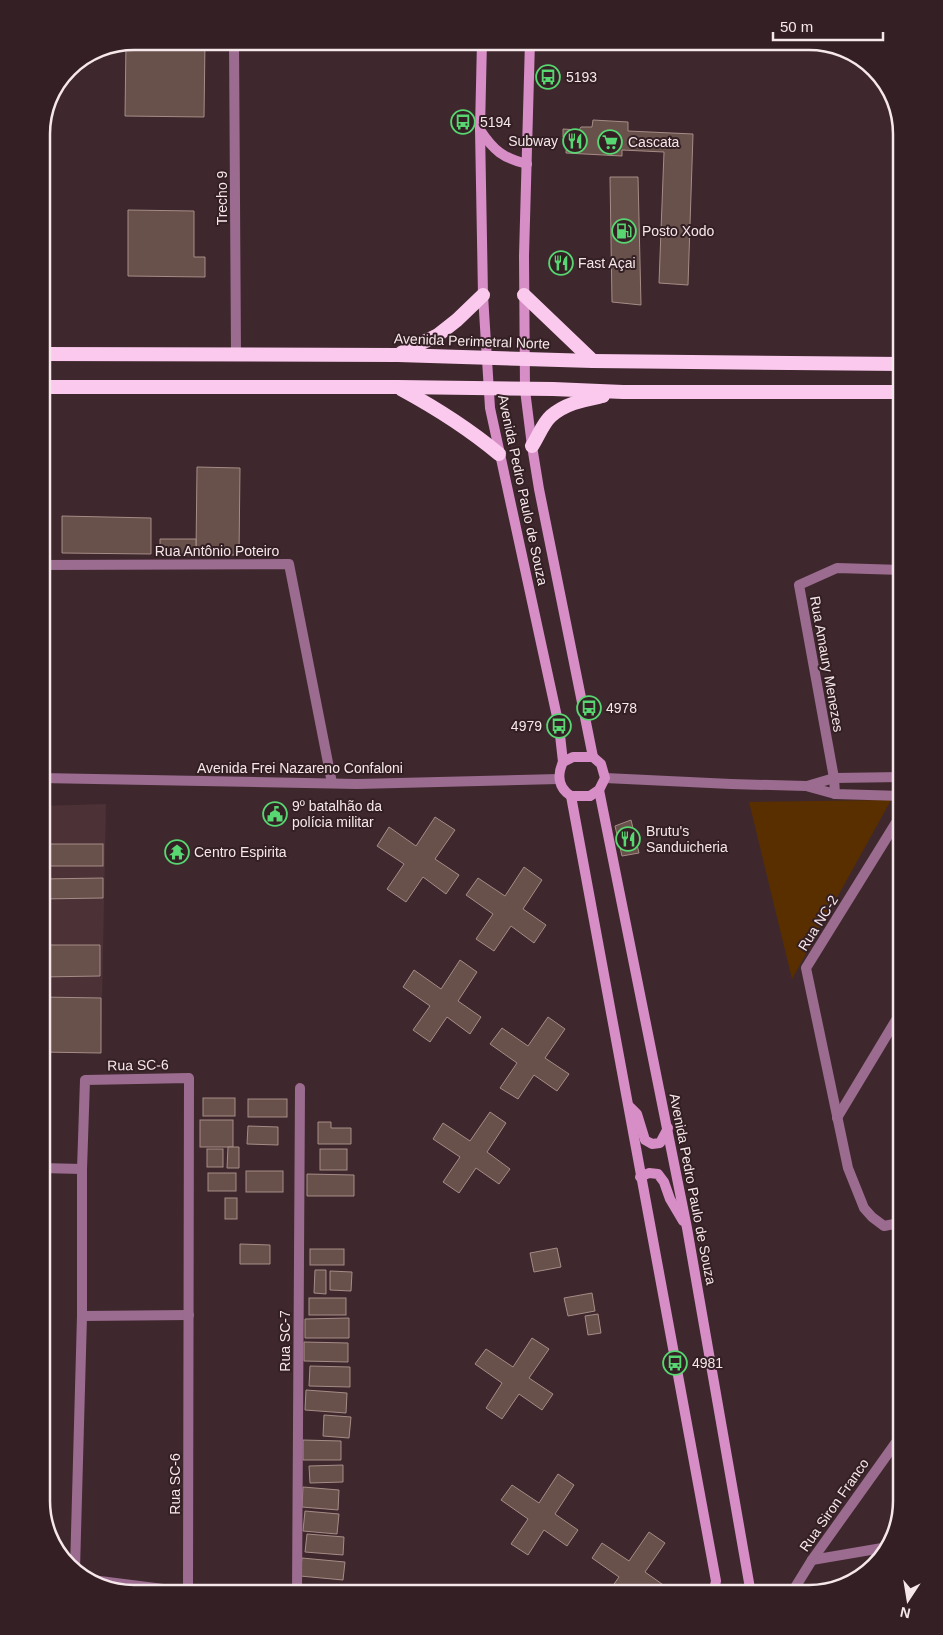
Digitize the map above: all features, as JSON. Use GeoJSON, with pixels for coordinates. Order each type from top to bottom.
{"type":"FeatureCollection","features":[{"type":"Feature","properties":{"kind":"highway"},"geometry":{"type":"LineString","coordinates":[[398,355],[438,334],[457,320],[484,295]]}},
{"type":"Feature","properties":{"kind":"highway"},"geometry":{"type":"LineString","coordinates":[[524,295],[593,361]]}},
{"type":"Feature","properties":{"kind":"highway","name":"Avenida Perimetral Norte"},"geometry":{"type":"LineString","coordinates":[[50,354],[398,355],[524,360],[893,364]]}},
{"type":"Feature","properties":{"kind":"highway"},"geometry":{"type":"LineString","coordinates":[[50,387],[398,387],[623,392],[893,392]]}},
{"type":"Feature","properties":{"kind":"highway"},"geometry":{"type":"LineString","coordinates":[[398,387],[442,411],[499,454]]}},
{"type":"Feature","properties":{"kind":"highway"},"geometry":{"type":"LineString","coordinates":[[532,446],[550,417],[561,409],[574,402],[623,392]]}},
{"type":"Feature","properties":{"kind":"main road","name":"Avenida Pedro Paulo de Souza"},"geometry":{"type":"LineString","coordinates":[[482,50],[480,129],[486,358],[490,408],[559,726],[563,762]]}},
{"type":"Feature","properties":{"kind":"main road","name":"Avenida Pedro Paulo de Souza"},"geometry":{"type":"LineString","coordinates":[[530,50],[524,295],[525,390],[532,446],[593,757]]}},
{"type":"Feature","properties":{"kind":"main road"},"geometry":{"type":"LineString","coordinates":[[480,129],[489,144],[499,153],[512,160],[528,164]]}},
{"type":"Feature","properties":{"kind":"main road"},"geometry":{"type":"LineString","coordinates":[[571,796],[590,796],[599,790],[605,778],[601,764],[593,757],[573,757],[563,762],[559,780],[561,787],[571,796],[716,1581],[715,1585]]}},
{"type":"Feature","properties":{"kind":"main road","name":"Avenida Pedro Paulo de Souza"},"geometry":{"type":"LineString","coordinates":[[599,790],[687,1228],[749,1585]]}},
{"type":"Feature","properties":{"kind":"main road"},"geometry":{"type":"LineString","coordinates":[[629,1107],[637,1114],[645,1140],[652,1144],[660,1143],[668,1128]]}},
{"type":"Feature","properties":{"kind":"main road"},"geometry":{"type":"LineString","coordinates":[[640,1177],[649,1173],[658,1174],[664,1182],[670,1199],[687,1228]]}},
{"type":"Feature","properties":{"kind":"street","name":"Trecho 9"},"geometry":{"type":"LineString","coordinates":[[234,50],[236,355]]}},
{"type":"Feature","properties":{"kind":"street","name":"Rua Antônio Poteiro"},"geometry":{"type":"LineString","coordinates":[[50,565],[288,564],[332,783]]}},
{"type":"Feature","properties":{"kind":"street","name":"Rua Amaury Menezes"},"geometry":{"type":"LineString","coordinates":[[835,794],[834,778],[799,585],[837,568],[893,570]]}},
{"type":"Feature","properties":{"kind":"street"},"geometry":{"type":"LineString","coordinates":[[806,786],[834,778],[893,777]]}},
{"type":"Feature","properties":{"kind":"street","name":"Avenida Frei Nazareno Confaloni"},"geometry":{"type":"LineString","coordinates":[[50,778],[357,784],[559,780]]}},
{"type":"Feature","properties":{"kind":"street"},"geometry":{"type":"LineString","coordinates":[[605,778],[806,786],[835,794],[893,796]]}},
{"type":"Feature","properties":{"kind":"street","name":"Rua NC-2"},"geometry":{"type":"LineString","coordinates":[[893,828],[806,968],[848,1168],[864,1208],[884,1226],[893,1224]]}},
{"type":"Feature","properties":{"kind":"street"},"geometry":{"type":"LineString","coordinates":[[837,1118],[893,1025]]}},
{"type":"Feature","properties":{"kind":"street","name":"Rua SC-6"},"geometry":{"type":"LineString","coordinates":[[74,1559],[82,1316],[82,1169],[86,1080],[189,1078],[188,1585]]}},
{"type":"Feature","properties":{"kind":"street","name":"Rua SC-7"},"geometry":{"type":"LineString","coordinates":[[297,1585],[300,1088]]}},
{"type":"Feature","properties":{"kind":"street"},"geometry":{"type":"LineString","coordinates":[[50,1168],[82,1169]]}},
{"type":"Feature","properties":{"kind":"street"},"geometry":{"type":"LineString","coordinates":[[82,1316],[189,1315]]}},
{"type":"Feature","properties":{"kind":"street","name":"Rua Siron Franco"},"geometry":{"type":"LineString","coordinates":[[797,1585],[812,1560],[893,1447]]}},
{"type":"Feature","properties":{"kind":"street"},"geometry":{"type":"LineString","coordinates":[[812,1560],[878,1549]]}},
{"type":"Feature","properties":{"kind":"shaded area"},"geometry":{"type":"Polygon","coordinates":[[[891,800],[792,979],[749,802],[891,800]]]}},
{"type":"Feature","properties":{"kind":"shaded area"},"geometry":{"type":"Polygon","coordinates":[[[106,804],[101,1053],[50,1052],[50,806],[106,804]]]}},
{"type":"Feature","properties":{"kind":"building"},"geometry":{"type":"Polygon","coordinates":[[[205,50],[204,117],[125,116],[126,51],[205,50]]]}},
{"type":"Feature","properties":{"kind":"building"},"geometry":{"type":"Polygon","coordinates":[[[593,120],[628,122],[628,131],[693,134],[688,285],[659,283],[664,152],[622,150],[622,156],[566,153],[567,137],[563,137],[563,129],[579,130],[581,127],[592,127],[593,120]]]}},
{"type":"Feature","properties":{"kind":"building"},"geometry":{"type":"Polygon","coordinates":[[[610,177],[638,177],[641,305],[612,302],[610,177]]]}},
{"type":"Feature","properties":{"kind":"building"},"geometry":{"type":"Polygon","coordinates":[[[128,210],[194,211],[194,257],[205,257],[205,277],[128,276],[128,210]]]}},
{"type":"Feature","properties":{"kind":"building","name":"Fast Açai"},"geometry":{"type":"Polygon","coordinates":[[[564,258],[566,265],[558,269],[555,261],[564,258]]]}},
{"type":"Feature","properties":{"kind":"building"},"geometry":{"type":"Polygon","coordinates":[[[197,467],[240,468],[239,555],[196,555],[197,467]]]}},
{"type":"Feature","properties":{"kind":"building"},"geometry":{"type":"Polygon","coordinates":[[[62,516],[151,518],[151,554],[62,553],[62,516]]]}},
{"type":"Feature","properties":{"kind":"building"},"geometry":{"type":"Polygon","coordinates":[[[160,539],[196,539],[196,555],[160,554],[160,539]]]}},
{"type":"Feature","properties":{"kind":"building"},"geometry":{"type":"Polygon","coordinates":[[[435,817],[455,830],[435,859],[459,875],[446,894],[423,877],[406,902],[387,889],[404,864],[377,846],[389,827],[416,846],[435,817]]]}},
{"type":"Feature","properties":{"kind":"building"},"geometry":{"type":"Polygon","coordinates":[[[631,820],[639,853],[622,856],[615,826],[631,820]]]}},
{"type":"Feature","properties":{"kind":"building"},"geometry":{"type":"Polygon","coordinates":[[[50,844],[103,844],[103,866],[50,866],[50,844]]]}},
{"type":"Feature","properties":{"kind":"building"},"geometry":{"type":"Polygon","coordinates":[[[524,867],[542,880],[523,909],[546,925],[534,943],[511,926],[494,951],[476,939],[493,914],[466,895],[478,878],[505,896],[524,867]]]}},
{"type":"Feature","properties":{"kind":"building"},"geometry":{"type":"Polygon","coordinates":[[[103,878],[103,898],[50,899],[50,879],[103,878]]]}},
{"type":"Feature","properties":{"kind":"building"},"geometry":{"type":"Polygon","coordinates":[[[50,945],[100,945],[100,976],[50,977],[50,945]]]}},
{"type":"Feature","properties":{"kind":"building"},"geometry":{"type":"Polygon","coordinates":[[[460,960],[477,972],[458,1001],[481,1017],[470,1034],[447,1017],[430,1042],[413,1030],[430,1006],[403,987],[414,970],[441,989],[460,960]]]}},
{"type":"Feature","properties":{"kind":"building"},"geometry":{"type":"Polygon","coordinates":[[[50,997],[101,998],[101,1053],[50,1052],[50,997]]]}},
{"type":"Feature","properties":{"kind":"building"},"geometry":{"type":"Polygon","coordinates":[[[548,1017],[565,1029],[545,1058],[569,1074],[557,1091],[534,1075],[518,1099],[500,1088],[517,1063],[490,1044],[502,1028],[528,1046],[548,1017]]]}},
{"type":"Feature","properties":{"kind":"building"},"geometry":{"type":"Polygon","coordinates":[[[203,1098],[235,1098],[235,1116],[203,1116],[203,1098]]]}},
{"type":"Feature","properties":{"kind":"building"},"geometry":{"type":"Polygon","coordinates":[[[248,1099],[287,1099],[287,1117],[248,1117],[248,1099]]]}},
{"type":"Feature","properties":{"kind":"building"},"geometry":{"type":"Polygon","coordinates":[[[490,1112],[506,1123],[487,1152],[510,1169],[499,1184],[476,1168],[459,1193],[443,1182],[460,1157],[433,1139],[443,1123],[470,1141],[490,1112]]]}},
{"type":"Feature","properties":{"kind":"building"},"geometry":{"type":"Polygon","coordinates":[[[200,1120],[233,1120],[233,1147],[200,1147],[200,1120]]]}},
{"type":"Feature","properties":{"kind":"building"},"geometry":{"type":"Polygon","coordinates":[[[318,1122],[331,1122],[331,1128],[351,1128],[351,1144],[318,1144],[318,1122]]]}},
{"type":"Feature","properties":{"kind":"building"},"geometry":{"type":"Polygon","coordinates":[[[248,1126],[278,1127],[278,1145],[247,1144],[248,1126]]]}},
{"type":"Feature","properties":{"kind":"building"},"geometry":{"type":"Polygon","coordinates":[[[228,1147],[239,1147],[239,1168],[227,1168],[228,1147]]]}},
{"type":"Feature","properties":{"kind":"building"},"geometry":{"type":"Polygon","coordinates":[[[207,1149],[223,1149],[223,1167],[207,1167],[207,1149]]]}},
{"type":"Feature","properties":{"kind":"building"},"geometry":{"type":"Polygon","coordinates":[[[320,1149],[347,1149],[347,1170],[320,1170],[320,1149]]]}},
{"type":"Feature","properties":{"kind":"building"},"geometry":{"type":"Polygon","coordinates":[[[246,1171],[283,1171],[283,1192],[246,1192],[246,1171]]]}},
{"type":"Feature","properties":{"kind":"building"},"geometry":{"type":"Polygon","coordinates":[[[208,1173],[236,1173],[236,1191],[208,1191],[208,1173]]]}},
{"type":"Feature","properties":{"kind":"building"},"geometry":{"type":"Polygon","coordinates":[[[307,1174],[354,1175],[354,1196],[307,1196],[307,1174]]]}},
{"type":"Feature","properties":{"kind":"building"},"geometry":{"type":"Polygon","coordinates":[[[225,1198],[237,1198],[237,1219],[225,1219],[225,1198]]]}},
{"type":"Feature","properties":{"kind":"building"},"geometry":{"type":"Polygon","coordinates":[[[240,1244],[270,1245],[270,1264],[240,1264],[240,1244]]]}},
{"type":"Feature","properties":{"kind":"building"},"geometry":{"type":"Polygon","coordinates":[[[557,1248],[561,1267],[534,1272],[530,1253],[557,1248]]]}},
{"type":"Feature","properties":{"kind":"building"},"geometry":{"type":"Polygon","coordinates":[[[310,1249],[344,1249],[344,1265],[310,1265],[310,1249]]]}},
{"type":"Feature","properties":{"kind":"building"},"geometry":{"type":"Polygon","coordinates":[[[315,1270],[326,1270],[326,1294],[314,1293],[315,1270]]]}},
{"type":"Feature","properties":{"kind":"building"},"geometry":{"type":"Polygon","coordinates":[[[330,1271],[352,1272],[351,1291],[330,1290],[330,1271]]]}},
{"type":"Feature","properties":{"kind":"building"},"geometry":{"type":"Polygon","coordinates":[[[592,1293],[595,1311],[568,1316],[564,1298],[592,1293]]]}},
{"type":"Feature","properties":{"kind":"building"},"geometry":{"type":"Polygon","coordinates":[[[309,1298],[346,1298],[346,1315],[309,1315],[309,1298]]]}},
{"type":"Feature","properties":{"kind":"building"},"geometry":{"type":"Polygon","coordinates":[[[598,1314],[601,1333],[588,1335],[585,1316],[598,1314]]]}},
{"type":"Feature","properties":{"kind":"building"},"geometry":{"type":"Polygon","coordinates":[[[349,1318],[349,1338],[305,1338],[305,1319],[349,1318]]]}},
{"type":"Feature","properties":{"kind":"building"},"geometry":{"type":"Polygon","coordinates":[[[532,1338],[549,1349],[529,1378],[553,1394],[542,1410],[519,1394],[502,1419],[486,1408],[502,1383],[475,1364],[486,1349],[513,1367],[532,1338]]]}},
{"type":"Feature","properties":{"kind":"building"},"geometry":{"type":"Polygon","coordinates":[[[304,1342],[348,1343],[348,1362],[304,1361],[304,1342]]]}},
{"type":"Feature","properties":{"kind":"building"},"geometry":{"type":"Polygon","coordinates":[[[310,1366],[350,1367],[350,1387],[309,1386],[310,1366]]]}},
{"type":"Feature","properties":{"kind":"building"},"geometry":{"type":"Polygon","coordinates":[[[306,1390],[347,1393],[346,1413],[305,1410],[306,1390]]]}},
{"type":"Feature","properties":{"kind":"building"},"geometry":{"type":"Polygon","coordinates":[[[324,1415],[351,1417],[349,1438],[323,1436],[324,1415]]]}},
{"type":"Feature","properties":{"kind":"building"},"geometry":{"type":"Polygon","coordinates":[[[303,1440],[341,1441],[341,1460],[303,1460],[303,1440]]]}},
{"type":"Feature","properties":{"kind":"building"},"geometry":{"type":"Polygon","coordinates":[[[343,1465],[343,1482],[310,1483],[309,1466],[343,1465]]]}},
{"type":"Feature","properties":{"kind":"building"},"geometry":{"type":"Polygon","coordinates":[[[558,1474],[574,1485],[555,1514],[578,1530],[567,1546],[544,1530],[528,1555],[511,1544],[528,1519],[501,1500],[512,1485],[539,1503],[558,1474]]]}},
{"type":"Feature","properties":{"kind":"building"},"geometry":{"type":"Polygon","coordinates":[[[303,1487],[339,1490],[338,1510],[302,1507],[303,1487]]]}},
{"type":"Feature","properties":{"kind":"building"},"geometry":{"type":"Polygon","coordinates":[[[305,1511],[339,1514],[337,1534],[303,1531],[305,1511]]]}},
{"type":"Feature","properties":{"kind":"building"},"geometry":{"type":"Polygon","coordinates":[[[649,1532],[665,1543],[645,1572],[663,1585],[613,1585],[619,1577],[592,1558],[602,1543],[629,1561],[649,1532]]]}},
{"type":"Feature","properties":{"kind":"building"},"geometry":{"type":"Polygon","coordinates":[[[307,1534],[344,1537],[343,1555],[305,1552],[307,1534]]]}},
{"type":"Feature","properties":{"kind":"building"},"geometry":{"type":"Polygon","coordinates":[[[302,1558],[345,1562],[343,1580],[300,1576],[302,1558]]]}},
{"type":"Feature","properties":{"kind":"place","name":"5193"},"geometry":{"type":"Point","coordinates":[548,77]}},
{"type":"Feature","properties":{"kind":"place","name":"5194"},"geometry":{"type":"Point","coordinates":[463,122]}},
{"type":"Feature","properties":{"kind":"place","name":"Subway"},"geometry":{"type":"Point","coordinates":[575,141]}},
{"type":"Feature","properties":{"kind":"place","name":"Cascata"},"geometry":{"type":"Point","coordinates":[610,142]}},
{"type":"Feature","properties":{"kind":"place","name":"Posto Xodo"},"geometry":{"type":"Point","coordinates":[624,231]}},
{"type":"Feature","properties":{"kind":"place","name":"Fast Açai"},"geometry":{"type":"Point","coordinates":[561,263]}},
{"type":"Feature","properties":{"kind":"place","name":"4978"},"geometry":{"type":"Point","coordinates":[589,708]}},
{"type":"Feature","properties":{"kind":"place","name":"4979"},"geometry":{"type":"Point","coordinates":[559,726]}},
{"type":"Feature","properties":{"kind":"place","name":"9º batalhão da polícia militar"},"geometry":{"type":"Point","coordinates":[275,814]}},
{"type":"Feature","properties":{"kind":"place","name":"Brutu's Sanduicheria"},"geometry":{"type":"Point","coordinates":[628,839]}},
{"type":"Feature","properties":{"kind":"place","name":"Centro Espirita"},"geometry":{"type":"Point","coordinates":[177,852]}},
{"type":"Feature","properties":{"kind":"place","name":"4981"},"geometry":{"type":"Point","coordinates":[675,1363]}}]}
